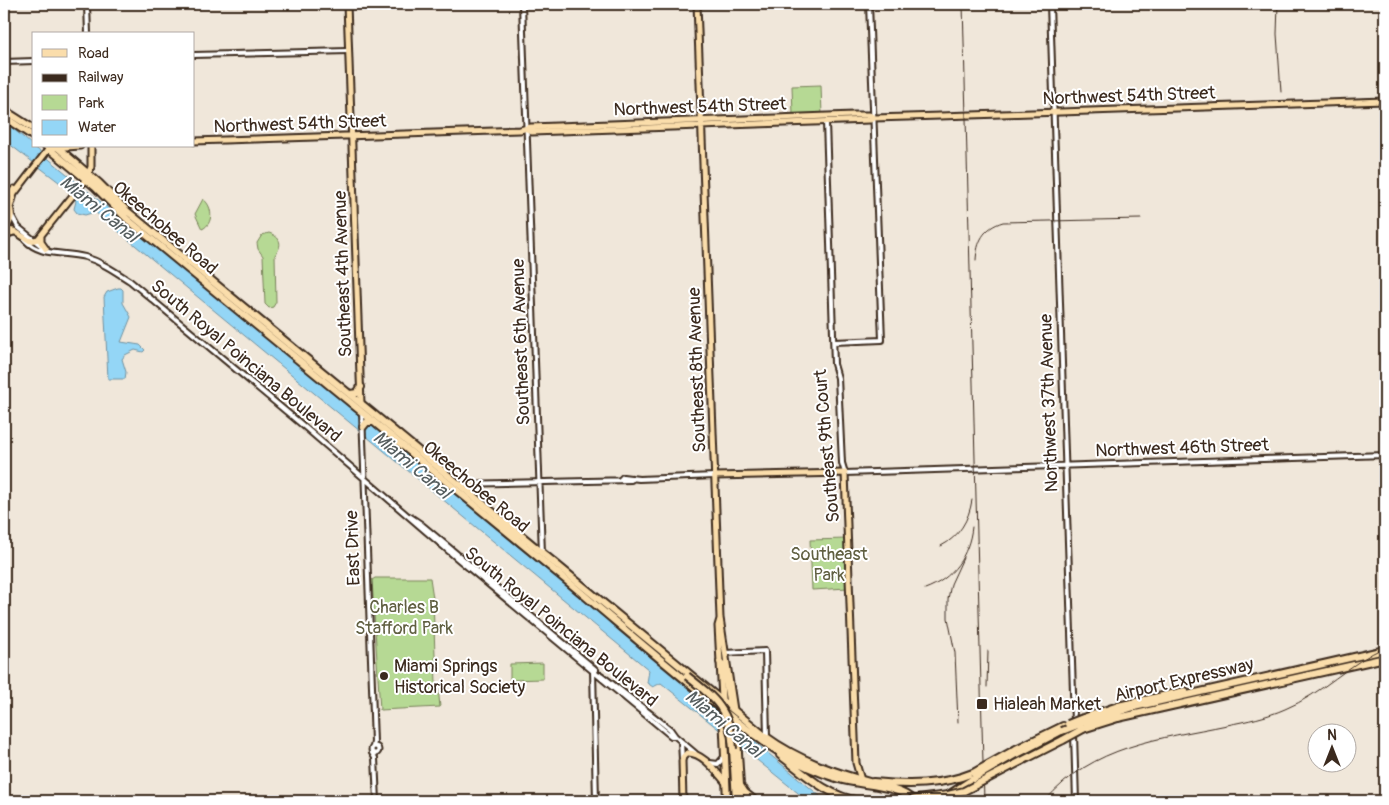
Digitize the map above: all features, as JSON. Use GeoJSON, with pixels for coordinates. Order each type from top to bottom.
{"type":"FeatureCollection","features":[{"type":"Feature","properties":{"kind":"highway"},"geometry":{"type":"LineString","coordinates":[[4,110],[32,128]]}},
{"type":"Feature","properties":{"kind":"highway"},"geometry":{"type":"LineString","coordinates":[[4,116],[32,136]]}},
{"type":"Feature","properties":{"kind":"highway","name":"Okeechobee Road"},"geometry":{"type":"LineString","coordinates":[[50,148],[767,737],[811,763],[852,778],[905,790],[913,794],[920,801]]}},
{"type":"Feature","properties":{"kind":"highway","name":"Okeechobee Road"},"geometry":{"type":"LineString","coordinates":[[86,179],[127,219],[747,733],[814,770],[840,780],[898,791],[906,794],[909,801]]}},
{"type":"Feature","properties":{"kind":"highway"},"geometry":{"type":"LineString","coordinates":[[251,321],[264,324]]}},
{"type":"Feature","properties":{"kind":"highway"},"geometry":{"type":"LineString","coordinates":[[350,394],[357,393],[361,387]]}},
{"type":"Feature","properties":{"kind":"highway"},"geometry":{"type":"LineString","coordinates":[[363,427],[371,421]]}},
{"type":"Feature","properties":{"kind":"highway"},"geometry":{"type":"LineString","coordinates":[[444,480],[458,484]]}},
{"type":"Feature","properties":{"kind":"highway"},"geometry":{"type":"LineString","coordinates":[[471,494],[471,488],[476,484]]}},
{"type":"Feature","properties":{"kind":"highway"},"geometry":{"type":"LineString","coordinates":[[586,589],[712,696],[722,708],[736,747],[741,801]]}},
{"type":"Feature","properties":{"kind":"highway","name":"Airport Expressway"},"geometry":{"type":"LineString","coordinates":[[938,801],[973,776],[1063,728],[1134,707],[1385,650]]}},
{"type":"Feature","properties":{"kind":"highway","name":"Airport Expressway"},"geometry":{"type":"LineString","coordinates":[[889,801],[909,801],[964,791],[1063,740],[1083,723],[1118,718],[1385,658]]}},
{"type":"Feature","properties":{"kind":"highway"},"geometry":{"type":"LineString","coordinates":[[720,662],[723,665],[736,724],[736,801]]}},
{"type":"Feature","properties":{"kind":"highway"},"geometry":{"type":"LineString","coordinates":[[713,692],[721,687]]}},
{"type":"Feature","properties":{"kind":"highway"},"geometry":{"type":"LineString","coordinates":[[722,699],[727,801]]}},
{"type":"Feature","properties":{"kind":"highway"},"geometry":{"type":"LineString","coordinates":[[736,747],[747,733]]}},
{"type":"Feature","properties":{"kind":"highway"},"geometry":{"type":"LineString","coordinates":[[772,748],[822,788],[839,796],[859,801]]}},
{"type":"Feature","properties":{"kind":"highway"},"geometry":{"type":"LineString","coordinates":[[869,781],[900,784],[973,776]]}},
{"type":"Feature","properties":{"kind":"highway"},"geometry":{"type":"LineString","coordinates":[[840,780],[852,778]]}},
{"type":"Feature","properties":{"kind":"main road","name":"Southeast 4th Avenue"},"geometry":{"type":"LineString","coordinates":[[347,4],[362,414]]}},
{"type":"Feature","properties":{"kind":"main road","name":"Southeast 8th Avenue"},"geometry":{"type":"LineString","coordinates":[[698,4],[720,618]]}},
{"type":"Feature","properties":{"kind":"main road","name":"Northwest 54th Street"},"geometry":{"type":"LineString","coordinates":[[195,141],[614,124],[766,124],[790,121],[826,122],[870,120],[874,118],[1385,101]]}},
{"type":"Feature","properties":{"kind":"main road","name":"Northwest 54th Street"},"geometry":{"type":"LineString","coordinates":[[527,129],[532,132],[579,131],[818,120],[822,117],[869,115],[874,118]]}},
{"type":"Feature","properties":{"kind":"main road"},"geometry":{"type":"LineString","coordinates":[[579,131],[606,128],[614,124]]}},
{"type":"Feature","properties":{"kind":"main road"},"geometry":{"type":"LineString","coordinates":[[10,208],[12,197],[50,148]]}},
{"type":"Feature","properties":{"kind":"main road"},"geometry":{"type":"LineString","coordinates":[[24,238],[35,241],[41,236],[86,179],[91,167],[91,148]]}},
{"type":"Feature","properties":{"kind":"main road"},"geometry":{"type":"LineString","coordinates":[[4,196],[11,192],[27,173],[31,171]]}},
{"type":"Feature","properties":{"kind":"main road"},"geometry":{"type":"LineString","coordinates":[[4,200],[10,208],[12,216],[5,231]]}},
{"type":"Feature","properties":{"kind":"main road","name":"South Royal Poinciana Boulevard"},"geometry":{"type":"LineString","coordinates":[[5,231],[16,232],[24,238]]}},
{"type":"Feature","properties":{"kind":"main road"},"geometry":{"type":"LineString","coordinates":[[5,238],[8,234],[16,232]]}},
{"type":"Feature","properties":{"kind":"main road"},"geometry":{"type":"LineString","coordinates":[[41,236],[41,242],[46,249]]}},
{"type":"Feature","properties":{"kind":"main road"},"geometry":{"type":"LineString","coordinates":[[715,476],[845,472]]}},
{"type":"Feature","properties":{"kind":"main road","name":"Southeast 9th Court"},"geometry":{"type":"LineString","coordinates":[[845,472],[856,768],[861,780]]}},
{"type":"Feature","properties":{"kind":"main road"},"geometry":{"type":"LineString","coordinates":[[720,618],[732,708]]}},
{"type":"Feature","properties":{"kind":"main road"},"geometry":{"type":"LineString","coordinates":[[720,618],[718,626],[722,699]]}},
{"type":"Feature","properties":{"kind":"main road"},"geometry":{"type":"LineString","coordinates":[[683,801],[682,761],[687,753],[697,754]]}},
{"type":"Feature","properties":{"kind":"main road","name":"South Royal Poinciana Boulevard"},"geometry":{"type":"LineString","coordinates":[[697,754],[727,784]]}},
{"type":"Feature","properties":{"kind":"main road","name":"Southeast 9th Court"},"geometry":{"type":"LineString","coordinates":[[852,778],[856,768]]}},
{"type":"Feature","properties":{"kind":"main road"},"geometry":{"type":"LineString","coordinates":[[741,786],[756,801]]}},
{"type":"Feature","properties":{"kind":"street"},"geometry":{"type":"LineString","coordinates":[[87,4],[88,32]]}},
{"type":"Feature","properties":{"kind":"street","name":"Southeast 6th Avenue"},"geometry":{"type":"LineString","coordinates":[[522,4],[542,553]]}},
{"type":"Feature","properties":{"kind":"street"},"geometry":{"type":"LineString","coordinates":[[834,342],[882,340],[869,4]]}},
{"type":"Feature","properties":{"kind":"street","name":"Northwest 37th Avenue"},"geometry":{"type":"LineString","coordinates":[[1050,4],[1076,801]]}},
{"type":"Feature","properties":{"kind":"street"},"geometry":{"type":"LineString","coordinates":[[195,55],[348,50]]}},
{"type":"Feature","properties":{"kind":"street"},"geometry":{"type":"LineString","coordinates":[[4,62],[32,61]]}},
{"type":"Feature","properties":{"kind":"street","name":"Southeast 9th Court"},"geometry":{"type":"LineString","coordinates":[[826,122],[834,364],[838,378],[842,462],[845,472]]}},
{"type":"Feature","properties":{"kind":"street","name":"South Royal Poinciana Boulevard"},"geometry":{"type":"LineString","coordinates":[[12,216],[18,226],[35,241],[53,252]]}},
{"type":"Feature","properties":{"kind":"street","name":"South Royal Poinciana Boulevard"},"geometry":{"type":"LineString","coordinates":[[24,238],[35,248],[42,251],[70,253],[93,260],[109,267],[130,281],[351,466],[409,516],[410,520],[593,669],[671,736],[675,736],[697,754]]}},
{"type":"Feature","properties":{"kind":"street","name":"East Drive"},"geometry":{"type":"LineString","coordinates":[[362,414],[374,746],[371,750],[375,753],[376,801]]}},
{"type":"Feature","properties":{"kind":"street","name":"Northwest 46th Street"},"geometry":{"type":"LineString","coordinates":[[845,472],[1385,455]]}},
{"type":"Feature","properties":{"kind":"street"},"geometry":{"type":"LineString","coordinates":[[351,466],[358,467],[364,460]]}},
{"type":"Feature","properties":{"kind":"street"},"geometry":{"type":"LineString","coordinates":[[364,467],[372,484]]}},
{"type":"Feature","properties":{"kind":"street"},"geometry":{"type":"LineString","coordinates":[[458,484],[715,476]]}},
{"type":"Feature","properties":{"kind":"street"},"geometry":{"type":"LineString","coordinates":[[725,653],[765,652],[767,737]]}},
{"type":"Feature","properties":{"kind":"street"},"geometry":{"type":"LineString","coordinates":[[593,669],[596,801]]}},
{"type":"Feature","properties":{"kind":"street"},"geometry":{"type":"LineString","coordinates":[[681,742],[682,761]]}},
{"type":"Feature","properties":{"kind":"street"},"geometry":{"type":"LineString","coordinates":[[706,762],[718,764],[725,755]]}},
{"type":"Feature","properties":{"kind":"green space"},"geometry":{"type":"Polygon","coordinates":[[[821,85],[822,115],[793,115],[792,86],[821,85]]]}},
{"type":"Feature","properties":{"kind":"green space"},"geometry":{"type":"Polygon","coordinates":[[[203,199],[209,206],[211,215],[209,223],[202,229],[195,214],[203,199]]]}},
{"type":"Feature","properties":{"kind":"green space"},"geometry":{"type":"Polygon","coordinates":[[[269,233],[278,239],[280,245],[275,255],[276,302],[273,307],[269,308],[265,304],[263,256],[258,249],[257,243],[262,235],[269,233]]]}},
{"type":"Feature","properties":{"kind":"green space","name":"Southeast Park"},"geometry":{"type":"Polygon","coordinates":[[[846,539],[848,588],[812,590],[810,540],[846,539]]]}},
{"type":"Feature","properties":{"kind":"green space","name":"Charles B Stafford Park"},"geometry":{"type":"Polygon","coordinates":[[[375,578],[430,578],[433,598],[436,684],[440,707],[380,710],[372,580],[375,578]]]}},
{"type":"Feature","properties":{"kind":"green space"},"geometry":{"type":"Polygon","coordinates":[[[543,663],[543,679],[510,680],[510,664],[543,663]]]}},
{"type":"Feature","properties":{"kind":"water","name":"Miami Canal"},"geometry":{"type":"Polygon","coordinates":[[[4,121],[32,145],[32,148],[36,148],[826,801],[808,801],[661,683],[653,687],[647,683],[649,670],[95,212],[85,215],[77,213],[74,209],[76,201],[68,189],[4,140],[4,121]]]}},
{"type":"Feature","properties":{"kind":"water"},"geometry":{"type":"Polygon","coordinates":[[[118,288],[123,290],[123,303],[131,317],[121,342],[140,345],[145,350],[143,352],[135,350],[125,355],[122,359],[126,372],[125,379],[108,379],[104,297],[107,292],[118,288]]]}},
{"type":"Feature","properties":{"kind":"railway"},"geometry":{"type":"LineString","coordinates":[[963,4],[984,801]]}},
{"type":"Feature","properties":{"kind":"railway"},"geometry":{"type":"LineString","coordinates":[[1278,4],[1277,34],[1281,92]]}},
{"type":"Feature","properties":{"kind":"railway"},"geometry":{"type":"LineString","coordinates":[[976,260],[982,236],[990,228],[1003,222],[1141,219]]}},
{"type":"Feature","properties":{"kind":"railway"},"geometry":{"type":"LineString","coordinates":[[941,546],[958,533],[966,521],[972,500]]}},
{"type":"Feature","properties":{"kind":"railway"},"geometry":{"type":"LineString","coordinates":[[925,589],[944,579],[958,565],[967,547],[972,527]]}},
{"type":"Feature","properties":{"kind":"railway"},"geometry":{"type":"LineString","coordinates":[[958,722],[955,653],[948,618],[948,599],[951,584],[963,558]]}},
{"type":"Feature","properties":{"kind":"railway"},"geometry":{"type":"LineString","coordinates":[[1045,801],[1064,782],[1084,767],[1106,756],[1152,740],[1264,717],[1278,712],[1298,703],[1359,661],[1385,647]]}},
{"type":"Feature","properties":{"kind":"railway"},"geometry":{"type":"LineString","coordinates":[[987,687],[988,651]]}},
{"type":"Feature","properties":{"kind":"place","name":"Miami Springs Historical Society"},"geometry":{"type":"Point","coordinates":[384,676]}},
{"type":"Feature","properties":{"kind":"place","name":"Hialeah Market"},"geometry":{"type":"Point","coordinates":[982,704]}}]}
